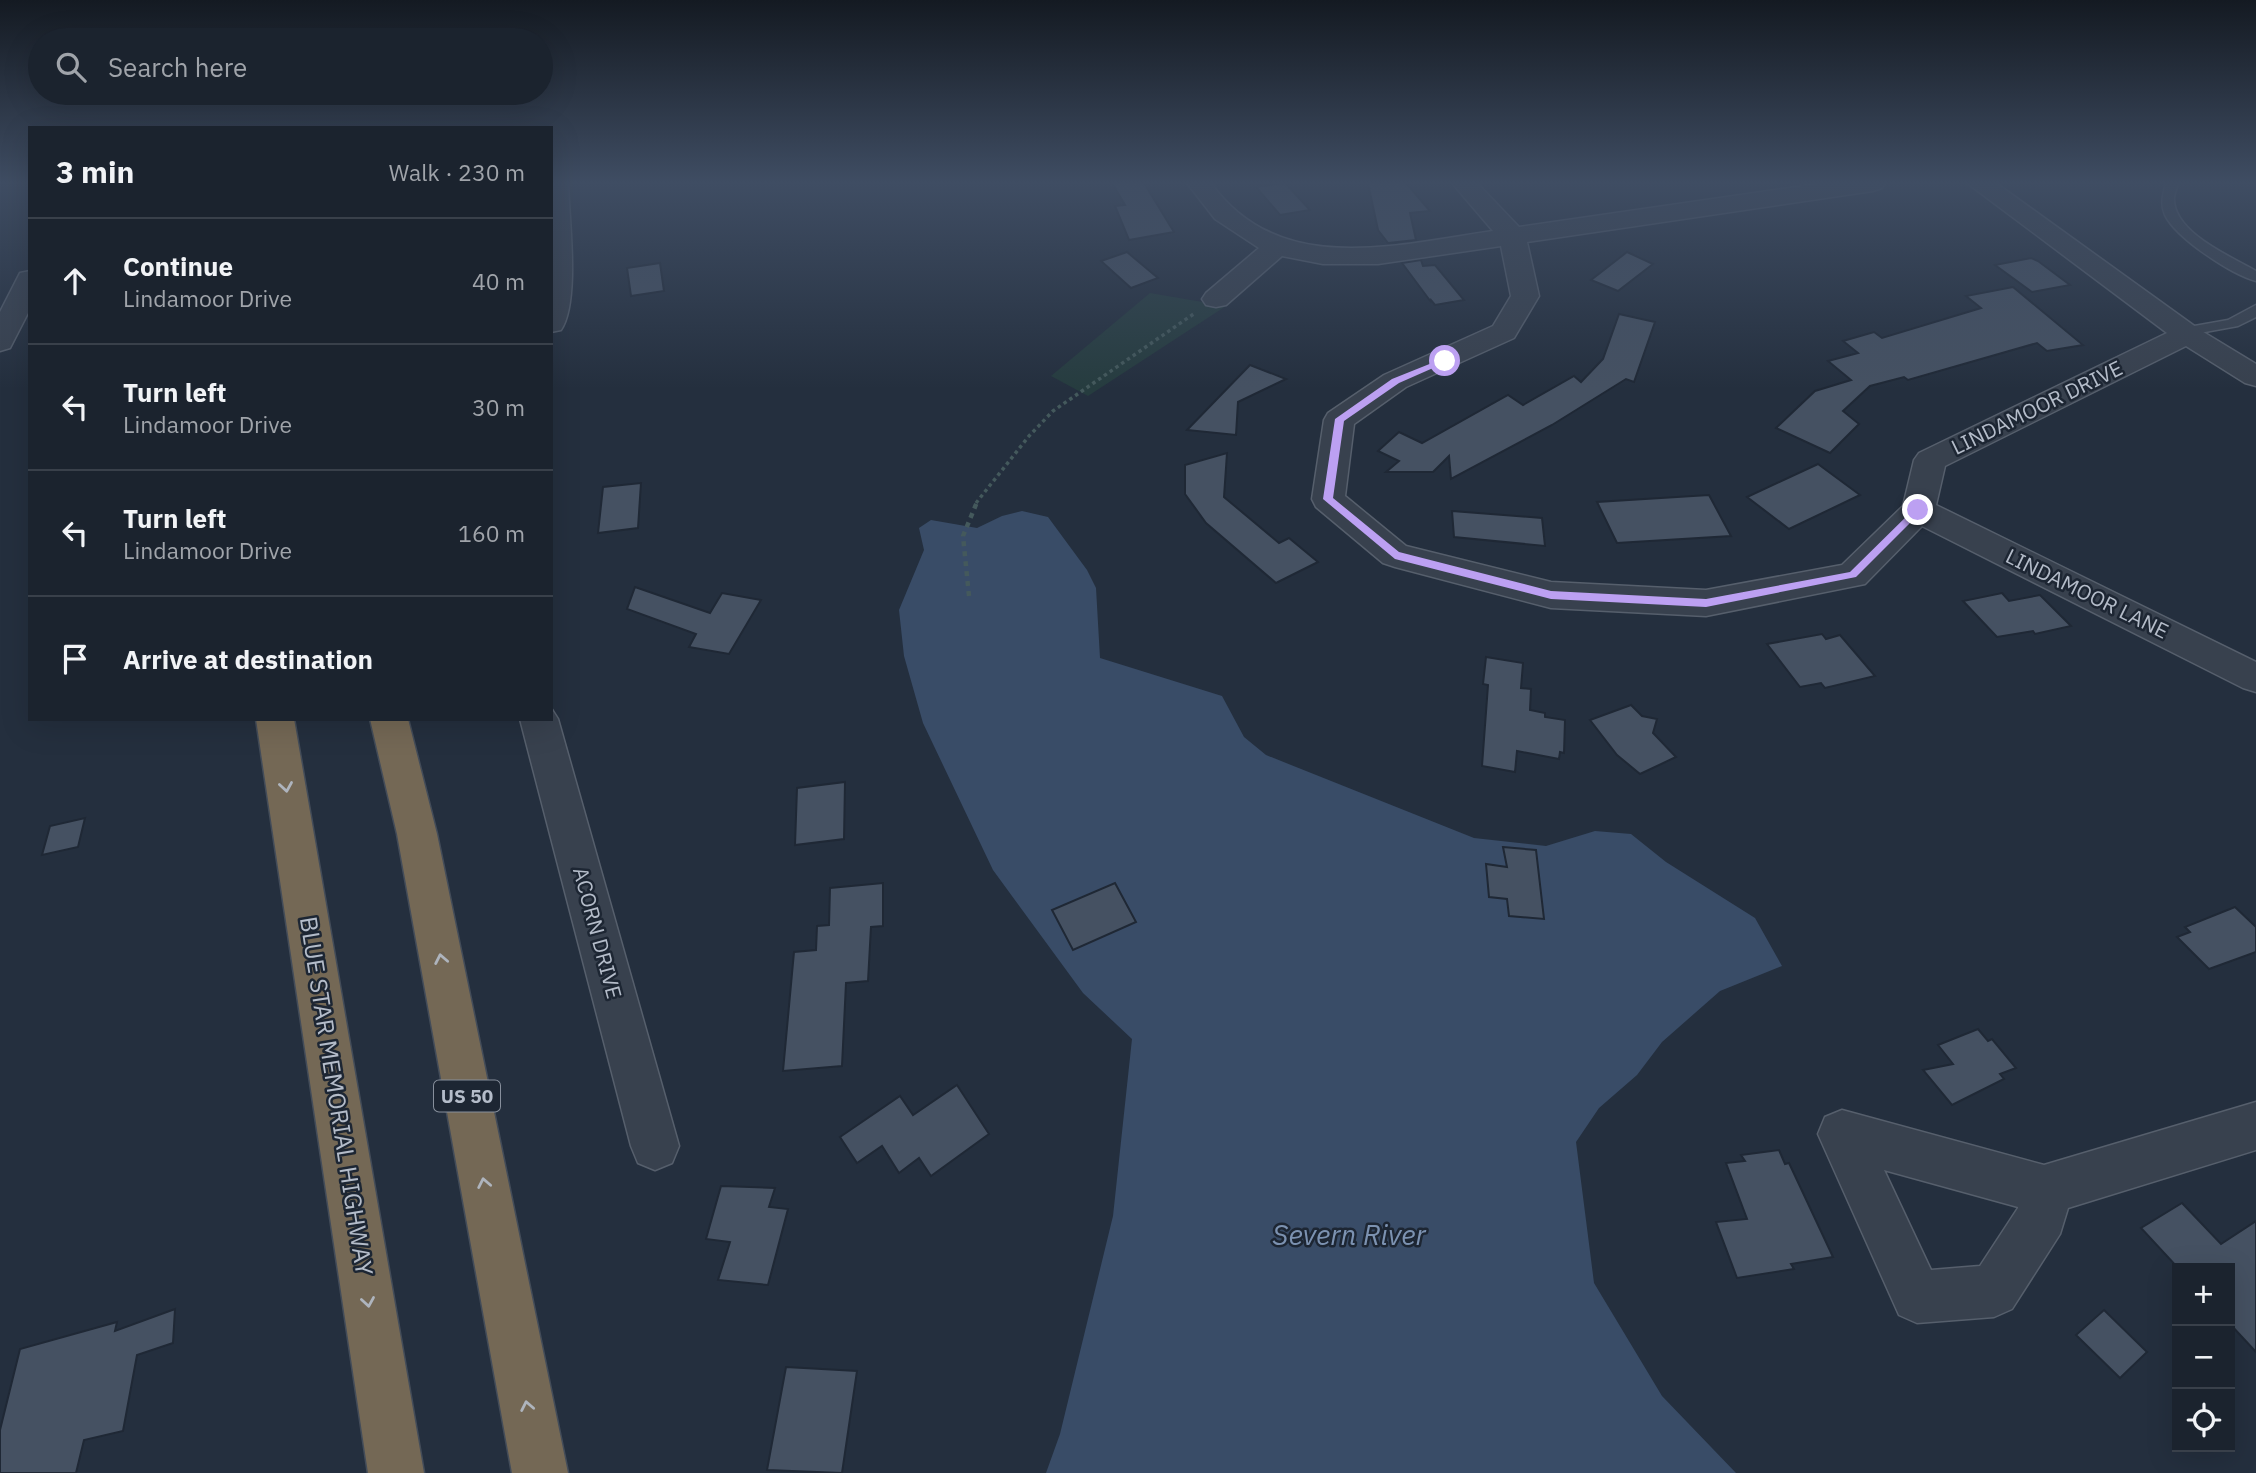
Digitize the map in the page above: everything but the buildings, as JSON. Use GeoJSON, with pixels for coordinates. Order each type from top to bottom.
{"type":"FeatureCollection","features":[{"type":"Feature","properties":{"kind":"highway","name":"BLUE STAR MEMORIAL HIGHWAY"},"geometry":{"type":"LineString","coordinates":[[275,721],[396,1473]]}},
{"type":"Feature","properties":{"kind":"highway","name":"US 50"},"geometry":{"type":"LineString","coordinates":[[389,721],[417,834],[540,1473]]}},
{"type":"Feature","properties":{"kind":"street"},"geometry":{"type":"LineString","coordinates":[[553,316],[558,296],[557,252]]}},
{"type":"Feature","properties":{"kind":"street"},"geometry":{"type":"LineString","coordinates":[[1216,299],[1272,252]]}},
{"type":"Feature","properties":{"kind":"street"},"geometry":{"type":"LineString","coordinates":[[1302,252],[1323,256],[1378,256],[1407,252]]}},
{"type":"Feature","properties":{"kind":"street"},"geometry":{"type":"LineString","coordinates":[[1515,252],[1525,296],[1504,332],[1395,381],[1339,419],[1328,499],[1395,555],[1551,595],[1706,603],[1853,575],[1918,510]]}},
{"type":"Feature","properties":{"kind":"street"},"geometry":{"type":"LineString","coordinates":[[2074,252],[2185,333],[2253,373]]}},
{"type":"Feature","properties":{"kind":"street"},"geometry":{"type":"LineString","coordinates":[[0,342],[18,288]]}},
{"type":"Feature","properties":{"kind":"street","name":"LINDAMOOR DRIVE"},"geometry":{"type":"LineString","coordinates":[[1918,510],[1930,460],[2185,333]]}},
{"type":"Feature","properties":{"kind":"street","name":"LINDAMOOR LANE"},"geometry":{"type":"LineString","coordinates":[[1918,510],[2256,678]]}},
{"type":"Feature","properties":{"kind":"street","name":"ACORN DRIVE"},"geometry":{"type":"LineString","coordinates":[[540,721],[655,1146]]}},
{"type":"Feature","properties":{"kind":"street"},"geometry":{"type":"LineString","coordinates":[[2044,1190],[2256,1126]]}},
{"type":"Feature","properties":{"kind":"lane"},"geometry":{"type":"LineString","coordinates":[[2212,252],[2256,276]]}},
{"type":"Feature","properties":{"kind":"lane"},"geometry":{"type":"LineString","coordinates":[[2185,333],[2235,322],[2250,316],[2256,309]]}},
{"type":"Feature","properties":{"kind":"path"},"geometry":{"type":"LineString","coordinates":[[969,596],[963,536],[978,499],[1029,436],[1053,411],[1216,299]]}},
{"type":"Feature","properties":{"kind":"green space"},"geometry":{"type":"Polygon","coordinates":[[[1150,293],[1226,306],[1088,396],[1051,376],[1150,293]]]}},
{"type":"Feature","properties":{"kind":"water","name":"Severn River"},"geometry":{"type":"Polygon","coordinates":[[[1022,511],[1048,517],[1087,570],[1096,588],[1100,658],[1222,696],[1244,737],[1266,755],[1474,838],[1546,846],[1595,831],[1631,834],[1666,862],[1755,918],[1782,966],[1720,991],[1662,1042],[1637,1075],[1599,1108],[1576,1142],[1594,1283],[1662,1396],[1736,1473],[1046,1473],[1060,1434],[1113,1216],[1132,1039],[1083,993],[993,870],[923,723],[904,656],[899,610],[924,550],[919,528],[931,520],[977,528],[1002,516],[1022,511]]]}},
{"type":"Feature","properties":{"kind":"route"},"geometry":{"type":"LineString","coordinates":[[1445,361],[1395,381],[1339,419],[1328,499],[1395,555],[1551,595],[1706,603],[1853,575],[1918,510]]}}]}
